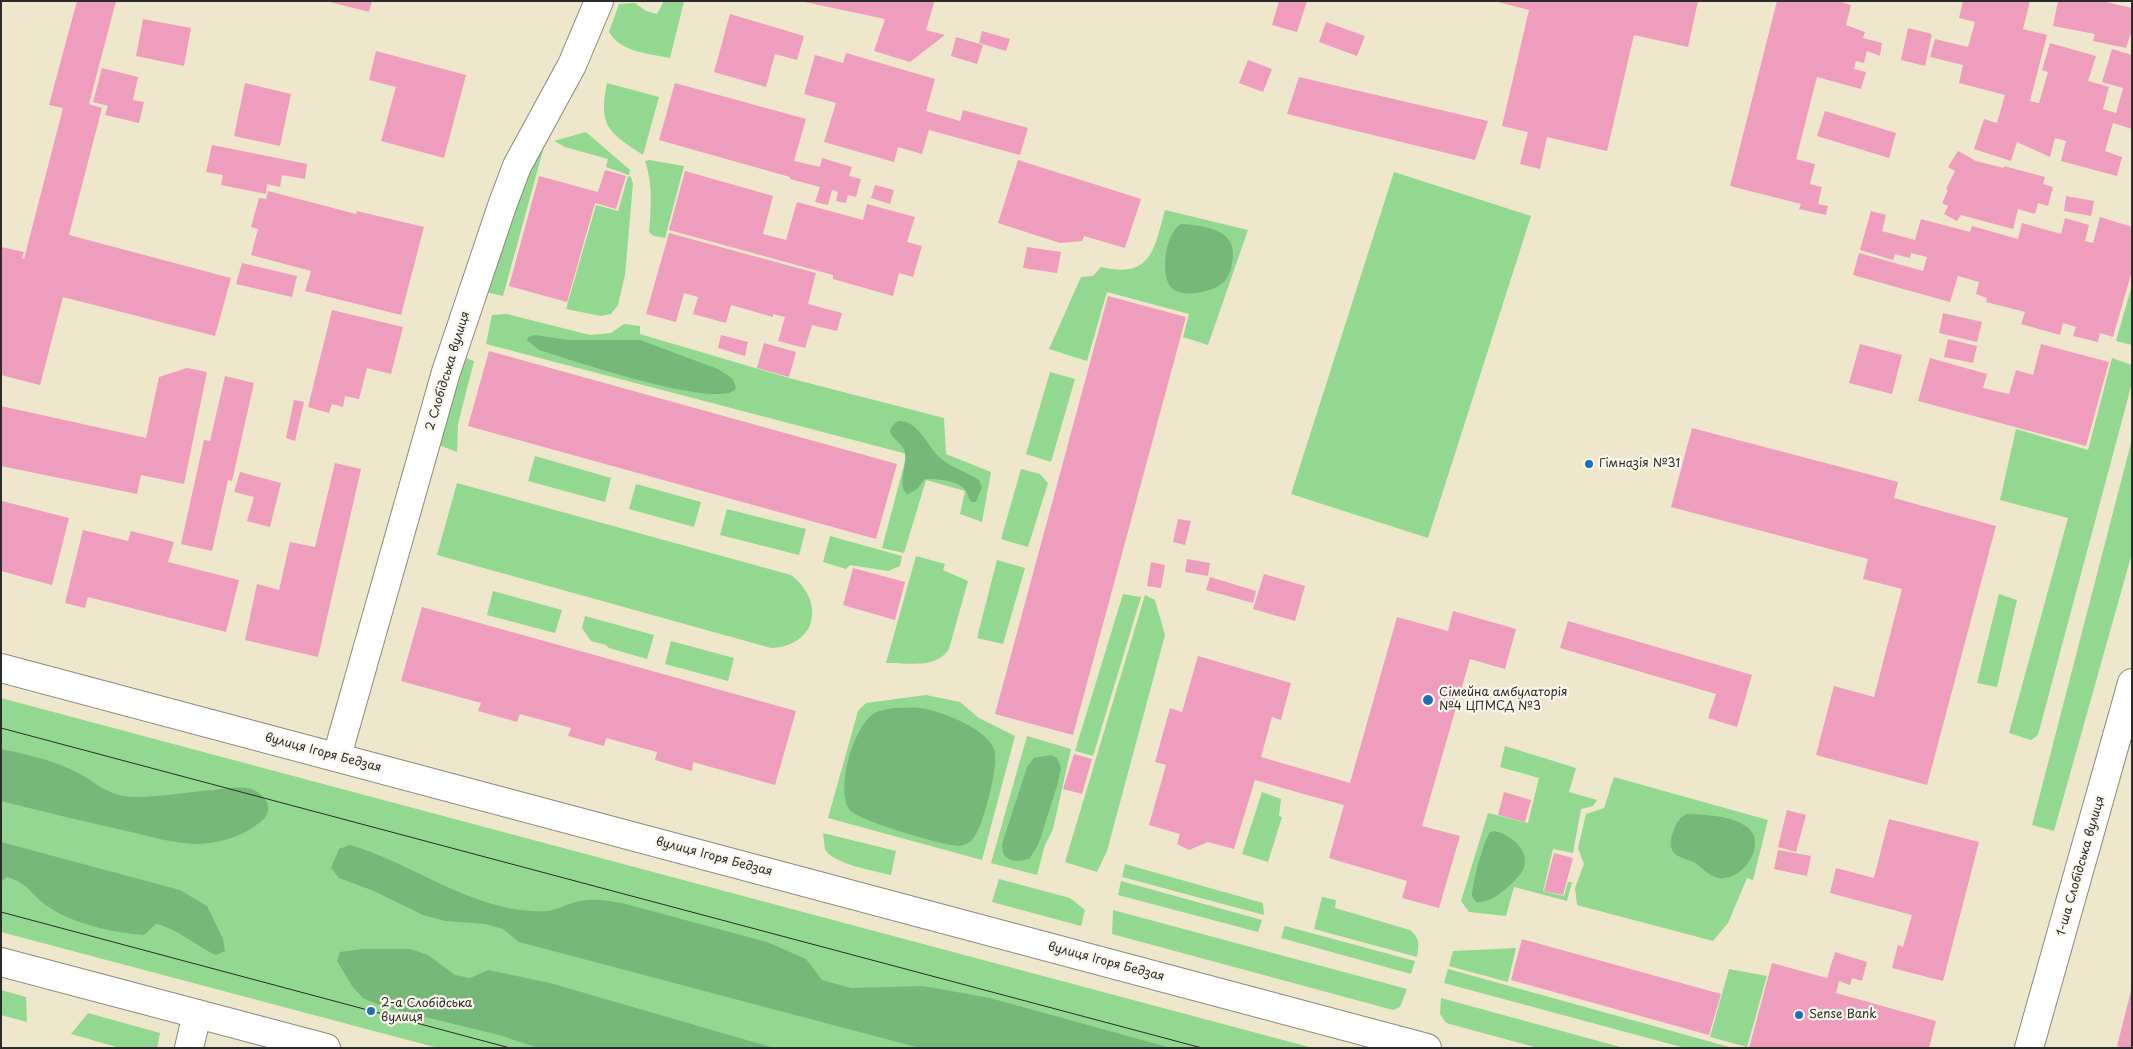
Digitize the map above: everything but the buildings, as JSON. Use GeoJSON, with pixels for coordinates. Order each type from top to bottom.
{"type":"FeatureCollection","features":[{"type":"Feature","properties":{"kind":"street","name":"2 Слобідська вулиця"},"geometry":{"type":"LineString","coordinates":[[337,756],[446,372],[496,223],[517,166],[572,65],[599,1]]}},
{"type":"Feature","properties":{"kind":"street","name":"вулиця Ігоря Бедзая"},"geometry":{"type":"LineString","coordinates":[[1,668],[1427,1048]]}},
{"type":"Feature","properties":{"kind":"street","name":"1-ша Слобідська вулиця"},"geometry":{"type":"LineString","coordinates":[[2029,1048],[2132,684]]}},
{"type":"Feature","properties":{"kind":"street"},"geometry":{"type":"LineString","coordinates":[[1,962],[326,1048]]}},
{"type":"Feature","properties":{"kind":"street"},"geometry":{"type":"LineString","coordinates":[[189,1048],[197,1014]]}},
{"type":"Feature","properties":{"kind":"green space"},"geometry":{"type":"Polygon","coordinates":[[[664,1],[684,1],[670,58],[628,48],[614,39],[609,32],[619,4],[635,3],[646,11],[657,14],[664,1]]]}},
{"type":"Feature","properties":{"kind":"green space"},"geometry":{"type":"Polygon","coordinates":[[[607,83],[659,97],[643,155],[621,140],[608,126],[604,109],[607,83]]]}},
{"type":"Feature","properties":{"kind":"green space"},"geometry":{"type":"Polygon","coordinates":[[[586,132],[630,170],[629,175],[606,167],[608,159],[565,147],[554,141],[586,132]]]}},
{"type":"Feature","properties":{"kind":"green space"},"geometry":{"type":"Polygon","coordinates":[[[545,143],[503,296],[486,292],[526,178],[545,143]]]}},
{"type":"Feature","properties":{"kind":"green space"},"geometry":{"type":"Polygon","coordinates":[[[649,160],[684,166],[665,238],[654,236],[649,232],[650,187],[645,161],[649,160]]]}},
{"type":"Feature","properties":{"kind":"green space"},"geometry":{"type":"Polygon","coordinates":[[[1394,172],[1531,216],[1428,538],[1291,494],[1394,172]]]}},
{"type":"Feature","properties":{"kind":"green space"},"geometry":{"type":"Polygon","coordinates":[[[628,176],[631,177],[633,184],[625,275],[618,305],[611,314],[601,316],[566,309],[596,205],[618,211],[628,176]]]}},
{"type":"Feature","properties":{"kind":"green space"},"geometry":{"type":"Polygon","coordinates":[[[1165,210],[1248,230],[1208,345],[1183,337],[1189,314],[1107,292],[1087,361],[1049,349],[1081,277],[1093,276],[1101,267],[1118,270],[1131,269],[1141,265],[1148,258],[1158,237],[1165,210]]]}},
{"type":"Feature","properties":{"kind":"green space"},"geometry":{"type":"Polygon","coordinates":[[[1181,224],[1216,230],[1229,240],[1232,247],[1232,266],[1227,278],[1220,285],[1198,293],[1181,293],[1170,286],[1165,272],[1166,253],[1172,235],[1181,224]]]}},
{"type":"Feature","properties":{"kind":"green space"},"geometry":{"type":"Polygon","coordinates":[[[2132,285],[2132,345],[2116,341],[2132,285]]]}},
{"type":"Feature","properties":{"kind":"green space"},"geometry":{"type":"Polygon","coordinates":[[[507,314],[590,335],[611,333],[624,324],[640,326],[640,334],[789,378],[944,418],[946,454],[991,472],[982,522],[960,514],[965,491],[926,480],[904,553],[882,548],[907,454],[486,344],[492,315],[507,314]]]}},
{"type":"Feature","properties":{"kind":"green space"},"geometry":{"type":"Polygon","coordinates":[[[535,335],[568,340],[640,340],[718,369],[733,379],[736,388],[725,394],[704,393],[675,389],[643,381],[539,350],[527,340],[528,337],[535,335]]]}},
{"type":"Feature","properties":{"kind":"green space"},"geometry":{"type":"Polygon","coordinates":[[[463,357],[474,361],[458,424],[457,452],[436,444],[463,357]]]}},
{"type":"Feature","properties":{"kind":"green space"},"geometry":{"type":"Polygon","coordinates":[[[2112,358],[2132,365],[2132,383],[2038,735],[2031,740],[2009,733],[2068,518],[2000,500],[2016,429],[2088,450],[2112,358]]]}},
{"type":"Feature","properties":{"kind":"green space"},"geometry":{"type":"Polygon","coordinates":[[[1050,372],[1075,379],[1051,462],[1026,454],[1050,372]]]}},
{"type":"Feature","properties":{"kind":"green space"},"geometry":{"type":"Polygon","coordinates":[[[898,421],[904,421],[916,428],[943,460],[979,480],[982,487],[976,502],[971,502],[963,487],[953,482],[941,480],[925,479],[917,489],[907,495],[902,480],[905,453],[890,430],[898,421]]]}},
{"type":"Feature","properties":{"kind":"green space"},"geometry":{"type":"Polygon","coordinates":[[[2132,439],[2132,553],[2054,831],[2032,825],[2132,439]]]}},
{"type":"Feature","properties":{"kind":"green space"},"geometry":{"type":"Polygon","coordinates":[[[535,456],[611,478],[605,502],[528,481],[535,456]]]}},
{"type":"Feature","properties":{"kind":"green space"},"geometry":{"type":"Polygon","coordinates":[[[1021,469],[1040,474],[1048,483],[1028,547],[1001,539],[1021,469]]]}},
{"type":"Feature","properties":{"kind":"green space"},"geometry":{"type":"Polygon","coordinates":[[[457,483],[791,575],[802,586],[809,598],[812,609],[811,621],[807,631],[798,640],[787,645],[771,648],[437,555],[457,483]]]}},
{"type":"Feature","properties":{"kind":"green space"},"geometry":{"type":"Polygon","coordinates":[[[636,484],[701,502],[694,527],[629,509],[636,484]]]}},
{"type":"Feature","properties":{"kind":"green space"},"geometry":{"type":"Polygon","coordinates":[[[727,509],[806,529],[799,555],[720,535],[727,509]]]}},
{"type":"Feature","properties":{"kind":"green space"},"geometry":{"type":"Polygon","coordinates":[[[830,536],[902,556],[900,566],[888,571],[850,565],[846,569],[823,562],[830,536]]]}},
{"type":"Feature","properties":{"kind":"green space"},"geometry":{"type":"Polygon","coordinates":[[[916,556],[945,564],[943,570],[968,581],[949,649],[937,660],[920,664],[886,663],[916,556]]]}},
{"type":"Feature","properties":{"kind":"green space"},"geometry":{"type":"Polygon","coordinates":[[[997,560],[1025,568],[1003,644],[977,638],[997,560]]]}},
{"type":"Feature","properties":{"kind":"green space"},"geometry":{"type":"Polygon","coordinates":[[[493,591],[562,610],[555,633],[487,615],[493,591]]]}},
{"type":"Feature","properties":{"kind":"green space"},"geometry":{"type":"Polygon","coordinates":[[[1123,594],[1141,597],[1093,756],[1075,751],[1123,594]]]}},
{"type":"Feature","properties":{"kind":"green space"},"geometry":{"type":"Polygon","coordinates":[[[1999,594],[2017,600],[1997,687],[1977,683],[1999,594]]]}},
{"type":"Feature","properties":{"kind":"green space"},"geometry":{"type":"Polygon","coordinates":[[[1145,595],[1155,600],[1165,635],[1107,851],[1097,872],[1065,862],[1145,595]]]}},
{"type":"Feature","properties":{"kind":"green space"},"geometry":{"type":"Polygon","coordinates":[[[585,616],[654,635],[647,659],[591,641],[582,628],[585,616]]]}},
{"type":"Feature","properties":{"kind":"green space"},"geometry":{"type":"Polygon","coordinates":[[[671,641],[734,658],[728,681],[665,664],[671,641]]]}},
{"type":"Feature","properties":{"kind":"green space"},"geometry":{"type":"Polygon","coordinates":[[[926,695],[960,702],[979,718],[1015,736],[982,860],[828,818],[858,711],[866,703],[926,695]]]}},
{"type":"Feature","properties":{"kind":"green space"},"geometry":{"type":"Polygon","coordinates":[[[1,698],[1313,1048],[438,1048],[1,932],[1,698]]]}},
{"type":"Feature","properties":{"kind":"green space"},"geometry":{"type":"Polygon","coordinates":[[[893,708],[920,708],[951,717],[982,734],[994,749],[995,767],[986,809],[977,833],[967,844],[951,845],[920,837],[883,826],[855,814],[849,809],[845,800],[844,787],[848,759],[853,745],[865,722],[874,713],[893,708]]]}},
{"type":"Feature","properties":{"kind":"green space"},"geometry":{"type":"Polygon","coordinates":[[[1027,736],[1071,749],[1053,829],[1045,845],[1037,875],[991,863],[1027,736]]]}},
{"type":"Feature","properties":{"kind":"green space"},"geometry":{"type":"Polygon","coordinates":[[[1505,746],[1576,768],[1569,792],[1597,800],[1593,806],[1581,809],[1573,853],[1553,849],[1543,891],[1564,896],[1568,882],[1572,882],[1567,901],[1514,887],[1506,916],[1469,912],[1461,901],[1488,813],[1528,823],[1539,778],[1500,767],[1505,746]]]}},
{"type":"Feature","properties":{"kind":"green space"},"geometry":{"type":"Polygon","coordinates":[[[1,749],[62,765],[108,791],[125,796],[157,796],[241,787],[249,788],[264,798],[268,805],[268,812],[265,818],[242,834],[220,841],[198,844],[164,840],[66,817],[1,801],[1,749]]]}},
{"type":"Feature","properties":{"kind":"green space"},"geometry":{"type":"Polygon","coordinates":[[[1051,755],[1057,758],[1061,768],[1039,843],[1030,858],[1019,861],[1008,859],[1003,853],[1002,844],[1027,767],[1034,758],[1051,755]]]}},
{"type":"Feature","properties":{"kind":"green space"},"geometry":{"type":"Polygon","coordinates":[[[1614,777],[1768,820],[1753,880],[1747,878],[1728,923],[1713,941],[1577,905],[1575,888],[1584,864],[1578,848],[1586,814],[1604,808],[1614,777]]]}},
{"type":"Feature","properties":{"kind":"green space"},"geometry":{"type":"Polygon","coordinates":[[[1262,792],[1281,799],[1279,816],[1282,817],[1268,862],[1242,854],[1262,792]]]}},
{"type":"Feature","properties":{"kind":"green space"},"geometry":{"type":"Polygon","coordinates":[[[1687,814],[1710,815],[1734,820],[1747,827],[1753,833],[1755,841],[1751,858],[1740,872],[1723,878],[1716,877],[1710,875],[1695,863],[1674,853],[1671,847],[1672,835],[1678,821],[1687,814]]]}},
{"type":"Feature","properties":{"kind":"green space"},"geometry":{"type":"Polygon","coordinates":[[[1494,831],[1507,836],[1518,844],[1525,856],[1525,863],[1521,873],[1507,888],[1488,900],[1476,902],[1472,896],[1476,872],[1487,838],[1490,832],[1494,831]]]}},
{"type":"Feature","properties":{"kind":"green space"},"geometry":{"type":"Polygon","coordinates":[[[823,833],[896,851],[891,875],[836,859],[825,849],[823,833]]]}},
{"type":"Feature","properties":{"kind":"green space"},"geometry":{"type":"Polygon","coordinates":[[[1,842],[180,890],[207,906],[223,939],[225,951],[216,955],[180,934],[156,924],[144,935],[107,930],[69,918],[41,902],[21,883],[7,877],[1,882],[1,842]]]}},
{"type":"Feature","properties":{"kind":"green space"},"geometry":{"type":"Polygon","coordinates":[[[350,845],[393,861],[476,899],[498,906],[521,910],[548,911],[586,900],[622,903],[767,942],[806,959],[822,980],[851,988],[923,986],[990,998],[1171,1048],[920,1048],[519,942],[503,929],[485,924],[445,921],[423,915],[374,891],[339,878],[331,868],[339,849],[350,845]]]}},
{"type":"Feature","properties":{"kind":"green space"},"geometry":{"type":"Polygon","coordinates":[[[1125,864],[1263,903],[1264,915],[1122,877],[1125,864]]]}},
{"type":"Feature","properties":{"kind":"green space"},"geometry":{"type":"Polygon","coordinates":[[[999,879],[1070,898],[1085,910],[1081,926],[992,902],[999,879]]]}},
{"type":"Feature","properties":{"kind":"green space"},"geometry":{"type":"Polygon","coordinates":[[[1121,881],[1262,920],[1258,932],[1118,895],[1121,881]]]}},
{"type":"Feature","properties":{"kind":"green space"},"geometry":{"type":"Polygon","coordinates":[[[1322,897],[1336,900],[1335,908],[1410,930],[1416,936],[1418,942],[1417,957],[1314,929],[1322,897]]]}},
{"type":"Feature","properties":{"kind":"green space"},"geometry":{"type":"Polygon","coordinates":[[[1113,910],[1407,989],[1400,1007],[1393,1010],[1112,934],[1113,910]]]}},
{"type":"Feature","properties":{"kind":"green space"},"geometry":{"type":"Polygon","coordinates":[[[1285,926],[1415,961],[1411,974],[1281,938],[1285,926]]]}},
{"type":"Feature","properties":{"kind":"green space"},"geometry":{"type":"Polygon","coordinates":[[[1516,948],[1508,982],[1449,966],[1453,951],[1516,948]]]}},
{"type":"Feature","properties":{"kind":"green space"},"geometry":{"type":"Polygon","coordinates":[[[363,949],[410,949],[428,955],[455,975],[470,978],[488,970],[550,983],[774,1048],[538,1048],[499,1035],[384,1007],[363,998],[352,986],[337,961],[340,952],[363,949]]]}},
{"type":"Feature","properties":{"kind":"green space"},"geometry":{"type":"Polygon","coordinates":[[[1448,969],[1733,1048],[1685,1048],[1444,983],[1448,969]]]}},
{"type":"Feature","properties":{"kind":"green space"},"geometry":{"type":"Polygon","coordinates":[[[1729,969],[1767,976],[1747,1047],[1710,1037],[1729,969]]]}},
{"type":"Feature","properties":{"kind":"green space"},"geometry":{"type":"Polygon","coordinates":[[[1,990],[26,997],[27,1022],[1,1015],[1,990]]]}},
{"type":"Feature","properties":{"kind":"green space"},"geometry":{"type":"Polygon","coordinates":[[[1441,998],[1624,1048],[1538,1048],[1446,1023],[1440,1014],[1441,998]]]}},
{"type":"Feature","properties":{"kind":"green space"},"geometry":{"type":"Polygon","coordinates":[[[88,1013],[160,1033],[157,1048],[120,1048],[71,1034],[88,1013]]]}},
{"type":"Feature","properties":{"kind":"tram line"},"geometry":{"type":"LineString","coordinates":[[1,728],[1202,1048]]}},
{"type":"Feature","properties":{"kind":"tram line"},"geometry":{"type":"LineString","coordinates":[[1,912],[510,1048]]}},
{"type":"Feature","properties":{"kind":"place","name":"Гімназія №31"},"geometry":{"type":"Point","coordinates":[1589,464]}},
{"type":"Feature","properties":{"kind":"place","name":"Сімейна амбулаторія №4 ЦПМСД №3"},"geometry":{"type":"Point","coordinates":[1428,700]}},
{"type":"Feature","properties":{"kind":"place","name":"2-а Слобідська вулиця"},"geometry":{"type":"Point","coordinates":[371,1011]}},
{"type":"Feature","properties":{"kind":"place","name":"Sense Bank"},"geometry":{"type":"Point","coordinates":[1799,1015]}}]}
